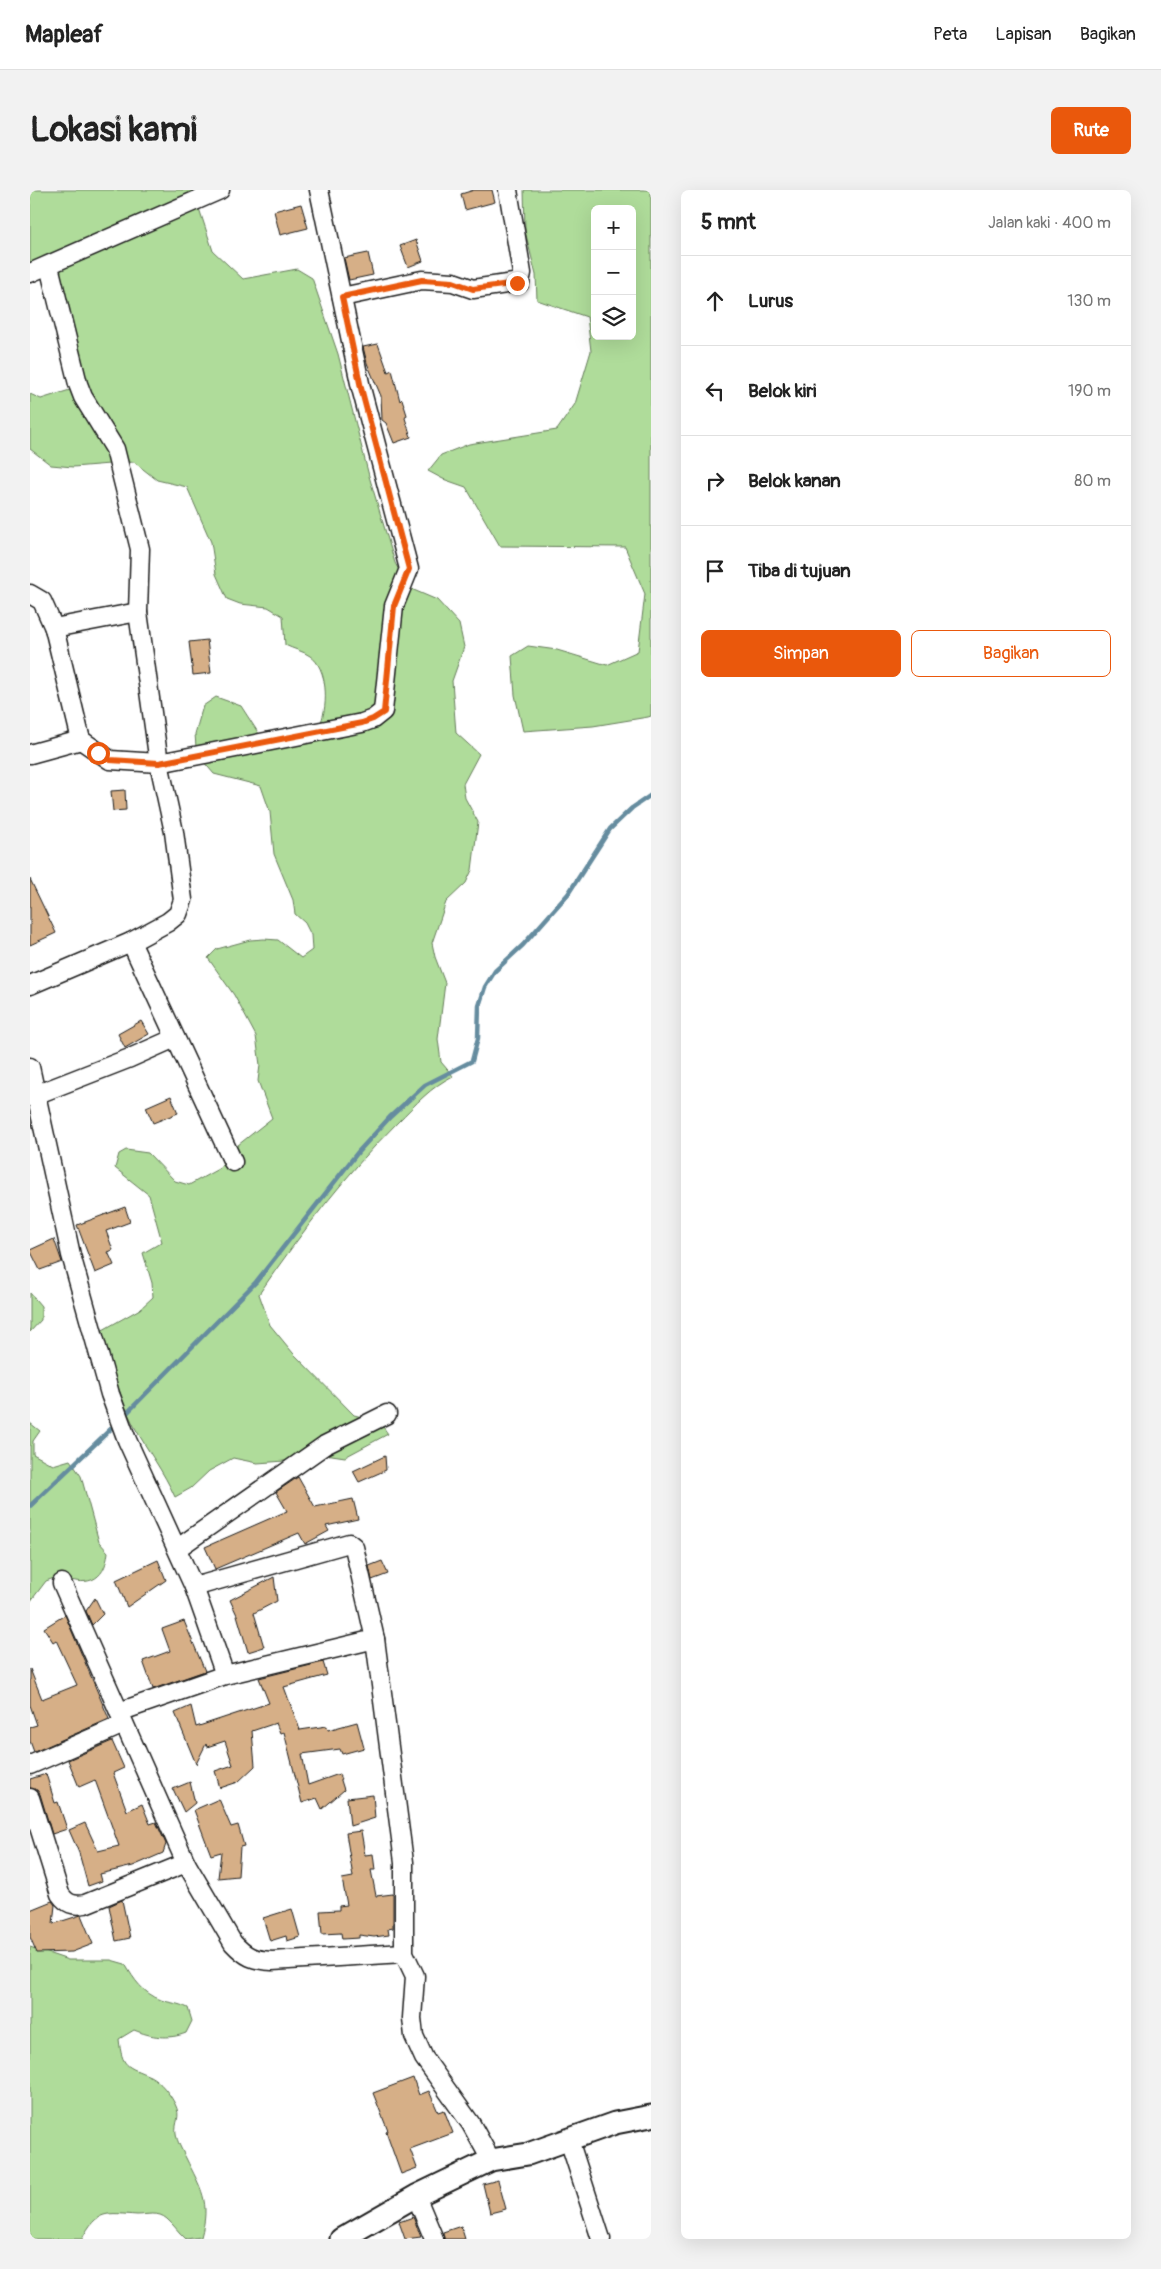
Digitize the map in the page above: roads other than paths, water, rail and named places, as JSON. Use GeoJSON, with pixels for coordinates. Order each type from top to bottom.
{"type":"FeatureCollection","features":[{"type":"Feature","properties":{"kind":"street"},"geometry":{"type":"LineString","coordinates":[[30,273],[220,190]]}},
{"type":"Feature","properties":{"kind":"street"},"geometry":{"type":"LineString","coordinates":[[30,594],[36,595],[42,601],[54,628],[80,740],[110,760],[159,763],[362,723],[384,712],[394,606],[409,569],[361,388],[319,190]]}},
{"type":"Feature","properties":{"kind":"street"},"geometry":{"type":"LineString","coordinates":[[342,297],[422,280],[453,282],[473,289],[520,282],[522,273],[508,190]]}},
{"type":"Feature","properties":{"kind":"street"},"geometry":{"type":"LineString","coordinates":[[30,985],[130,942],[168,922],[178,914],[182,906],[174,832],[159,763],[138,612],[140,549],[115,449],[83,397],[62,324],[49,266]]}},
{"type":"Feature","properties":{"kind":"street"},"geometry":{"type":"LineString","coordinates":[[54,628],[138,612]]}},
{"type":"Feature","properties":{"kind":"street"},"geometry":{"type":"LineString","coordinates":[[30,754],[80,740]]}},
{"type":"Feature","properties":{"kind":"street"},"geometry":{"type":"LineString","coordinates":[[130,942],[233,1162]]}},
{"type":"Feature","properties":{"kind":"street"},"geometry":{"type":"LineString","coordinates":[[33,1097],[175,1038]]}},
{"type":"Feature","properties":{"kind":"street"},"geometry":{"type":"LineString","coordinates":[[30,1067],[33,1097],[71,1255],[110,1394],[127,1440],[178,1548],[225,1674]]}},
{"type":"Feature","properties":{"kind":"street"},"geometry":{"type":"LineString","coordinates":[[178,1548],[325,1445],[388,1414]]}},
{"type":"Feature","properties":{"kind":"street"},"geometry":{"type":"LineString","coordinates":[[194,1587],[349,1543],[354,1547],[375,1639],[404,1862],[404,1953],[415,1976],[412,2018],[414,2036],[424,2058],[471,2124],[491,2160]]}},
{"type":"Feature","properties":{"kind":"street"},"geometry":{"type":"LineString","coordinates":[[62,1583],[186,1862],[234,1943],[243,1954],[254,1960],[404,1953]]}},
{"type":"Feature","properties":{"kind":"street"},"geometry":{"type":"LineString","coordinates":[[30,1765],[121,1718],[225,1674],[375,1639]]}},
{"type":"Feature","properties":{"kind":"street"},"geometry":{"type":"LineString","coordinates":[[32,1809],[60,1894],[68,1903],[84,1904],[186,1862]]}},
{"type":"Feature","properties":{"kind":"street"},"geometry":{"type":"LineString","coordinates":[[341,2239],[416,2196],[491,2160],[528,2154],[615,2123],[651,2116]]}},
{"type":"Feature","properties":{"kind":"street"},"geometry":{"type":"LineString","coordinates":[[569,2140],[601,2239]]}},
{"type":"Feature","properties":{"kind":"street"},"geometry":{"type":"LineString","coordinates":[[416,2196],[434,2239]]}},
{"type":"Feature","properties":{"kind":"waterway"},"geometry":{"type":"LineString","coordinates":[[123,1417],[256,1282],[358,1152],[390,1117],[425,1085],[472,1061],[478,1038],[479,1006],[485,987],[495,971],[523,945],[568,894],[610,829],[632,808],[651,795]]}},
{"type":"Feature","properties":{"kind":"waterway"},"geometry":{"type":"LineString","coordinates":[[30,1506],[116,1424]]}}]}
